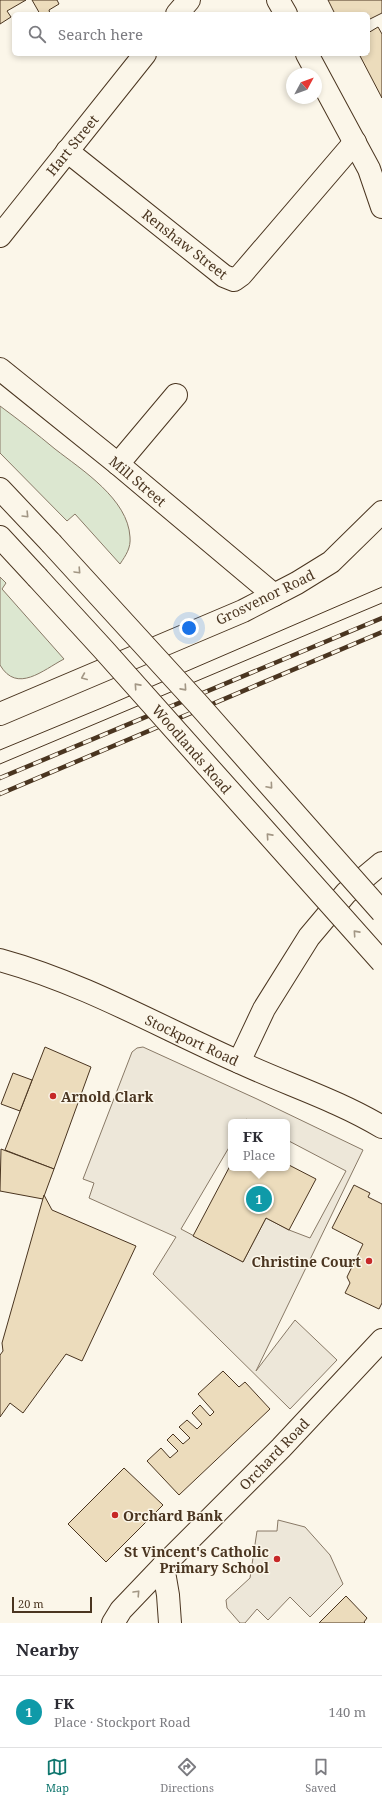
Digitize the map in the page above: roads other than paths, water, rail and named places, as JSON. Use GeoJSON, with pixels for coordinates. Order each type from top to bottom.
{"type":"FeatureCollection","features":[{"type":"Feature","properties":{"kind":"main road"},"geometry":{"type":"LineString","coordinates":[[180,12],[189,0]]}},
{"type":"Feature","properties":{"kind":"main road"},"geometry":{"type":"LineString","coordinates":[[278,0],[285,12]]}},
{"type":"Feature","properties":{"kind":"main road","name":"Hart Street"},"geometry":{"type":"LineString","coordinates":[[0,236],[143,56]]}},
{"type":"Feature","properties":{"kind":"main road"},"geometry":{"type":"LineString","coordinates":[[308,56],[373,178],[382,207]]}},
{"type":"Feature","properties":{"kind":"main road","name":"Renshaw Street"},"geometry":{"type":"LineString","coordinates":[[67,151],[224,276],[234,280],[241,275],[355,142]]}},
{"type":"Feature","properties":{"kind":"main road","name":"Mill Street"},"geometry":{"type":"LineString","coordinates":[[0,369],[118,464],[274,595]]}},
{"type":"Feature","properties":{"kind":"main road"},"geometry":{"type":"LineString","coordinates":[[118,464],[176,395]]}},
{"type":"Feature","properties":{"kind":"main road"},"geometry":{"type":"LineString","coordinates":[[0,489],[198,704],[382,912]]}},
{"type":"Feature","properties":{"kind":"main road","name":"Grosvenor Road"},"geometry":{"type":"LineString","coordinates":[[0,714],[243,611],[274,595],[308,577],[331,562],[382,512]]}},
{"type":"Feature","properties":{"kind":"main road","name":"Woodlands Road"},"geometry":{"type":"LineString","coordinates":[[0,537],[103,649],[382,962]]}},
{"type":"Feature","properties":{"kind":"main road"},"geometry":{"type":"LineString","coordinates":[[239,1062],[264,1009],[309,937],[346,893],[382,863]]}},
{"type":"Feature","properties":{"kind":"main road","name":"Stockport Road"},"geometry":{"type":"LineString","coordinates":[[0,960],[59,980],[124,1008],[239,1062],[362,1115],[382,1127]]}},
{"type":"Feature","properties":{"kind":"main road","name":"Orchard Road"},"geometry":{"type":"LineString","coordinates":[[113,1623],[120,1610],[162,1566],[281,1448],[382,1340]]}},
{"type":"Feature","properties":{"kind":"main road"},"geometry":{"type":"LineString","coordinates":[[162,1566],[168,1595],[170,1623]]}},
{"type":"Feature","properties":{"kind":"tram line"},"geometry":{"type":"LineString","coordinates":[[0,750],[104,707],[382,587]]}},
{"type":"Feature","properties":{"kind":"tram line"},"geometry":{"type":"LineString","coordinates":[[0,764],[382,603]]}},
{"type":"Feature","properties":{"kind":"railway"},"geometry":{"type":"LineString","coordinates":[[0,778],[382,618]]}},
{"type":"Feature","properties":{"kind":"railway"},"geometry":{"type":"LineString","coordinates":[[0,794],[382,632]]}},
{"type":"Feature","properties":{"kind":"place","name":"Arnold Clark"},"geometry":{"type":"Point","coordinates":[53,1096]}},
{"type":"Feature","properties":{"kind":"place","name":"FK"},"geometry":{"type":"Point","coordinates":[259,1199]}},
{"type":"Feature","properties":{"kind":"place","name":"Christine Court"},"geometry":{"type":"Point","coordinates":[369,1261]}},
{"type":"Feature","properties":{"kind":"place","name":"Orchard Bank"},"geometry":{"type":"Point","coordinates":[115,1515]}},
{"type":"Feature","properties":{"kind":"place","name":"St Vincent's Catholic Primary School"},"geometry":{"type":"Point","coordinates":[277,1559]}}]}
